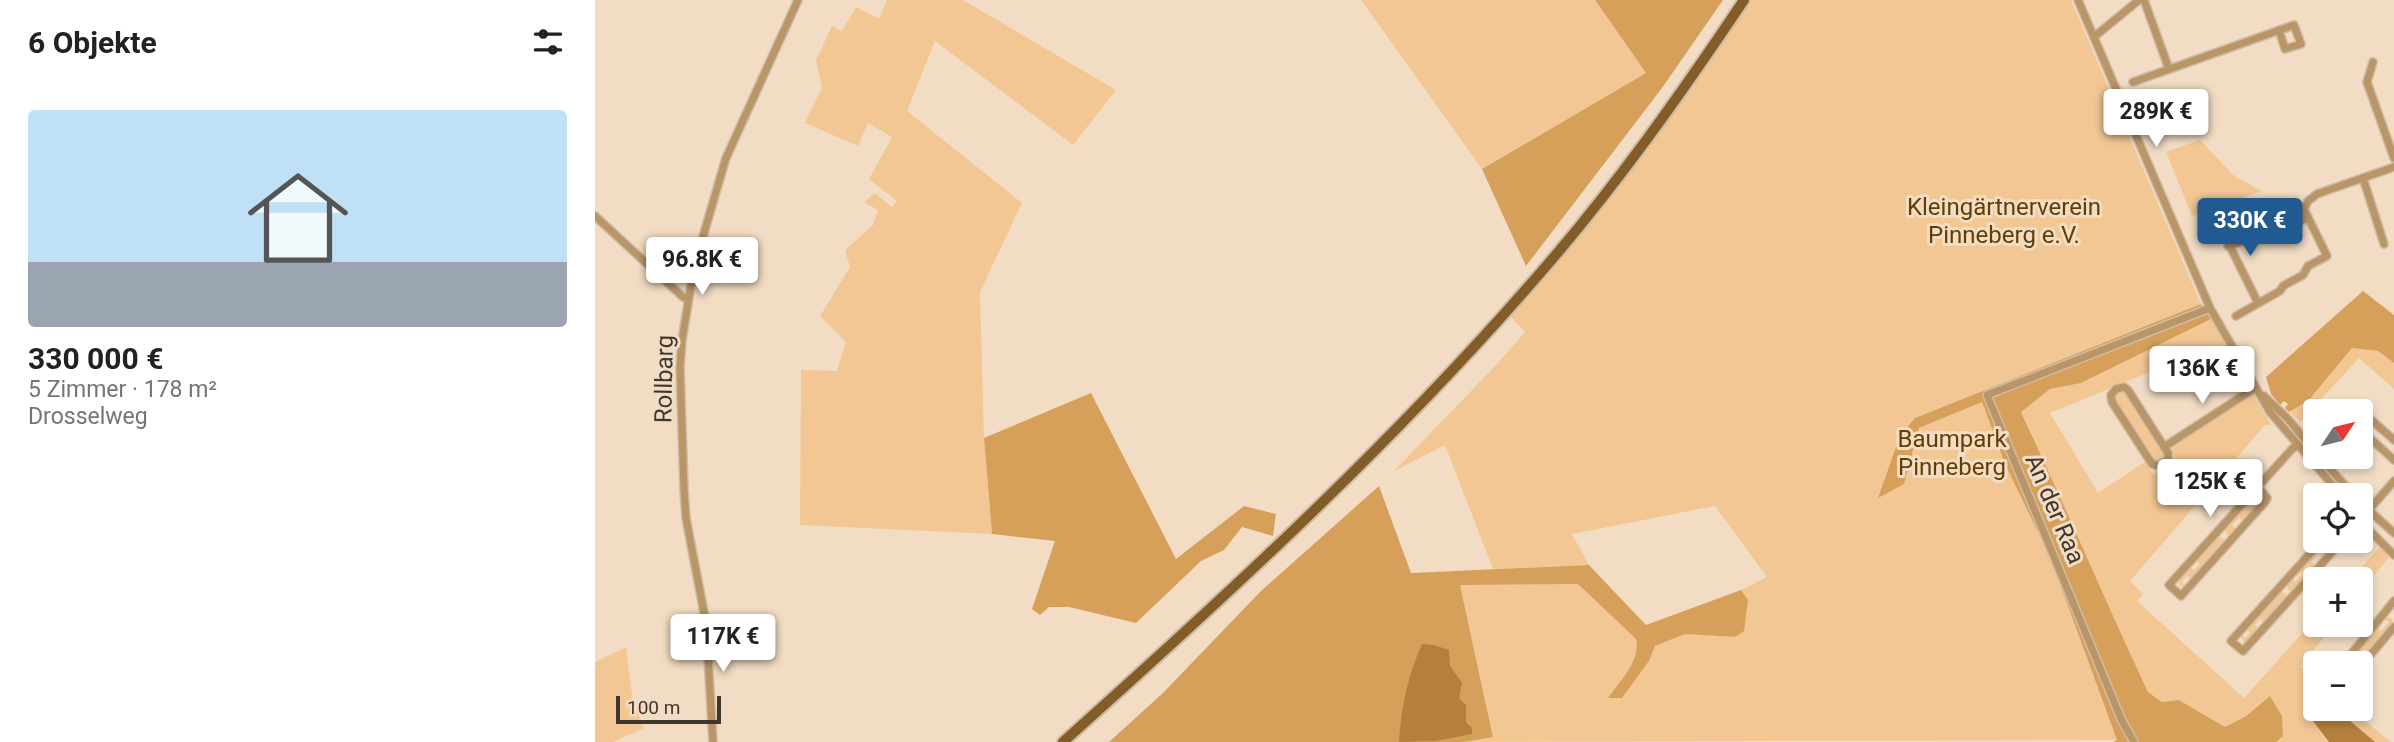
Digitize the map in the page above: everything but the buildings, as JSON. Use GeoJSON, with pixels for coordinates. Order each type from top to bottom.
{"type":"FeatureCollection","features":[{"type":"Feature","properties":{"kind":"main road"},"geometry":{"type":"LineString","coordinates":[[1063,742],[1278,546],[1479,342],[1605,195],[1680,96],[1745,0]]}},
{"type":"Feature","properties":{"kind":"street","name":"Rollbarg"},"geometry":{"type":"LineString","coordinates":[[713,742],[704,610],[686,518],[680,367],[694,267],[726,158],[798,0]]}},
{"type":"Feature","properties":{"kind":"street"},"geometry":{"type":"LineString","coordinates":[[2078,0],[2210,308],[2270,412],[2330,483]]}},
{"type":"Feature","properties":{"kind":"street"},"geometry":{"type":"LineString","coordinates":[[2094,37],[2142,0],[2169,69]]}},
{"type":"Feature","properties":{"kind":"street"},"geometry":{"type":"LineString","coordinates":[[2133,82],[2279,30]]}},
{"type":"Feature","properties":{"kind":"street"},"geometry":{"type":"LineString","coordinates":[[2374,62],[2367,82],[2394,158]]}},
{"type":"Feature","properties":{"kind":"street"},"geometry":{"type":"LineString","coordinates":[[2236,316],[2303,275],[2308,266],[2327,256],[2304,209],[2308,201],[2317,194],[2394,167]]}},
{"type":"Feature","properties":{"kind":"street"},"geometry":{"type":"LineString","coordinates":[[2363,178],[2384,244]]}},
{"type":"Feature","properties":{"kind":"street"},"geometry":{"type":"LineString","coordinates":[[595,216],[688,299]]}},
{"type":"Feature","properties":{"kind":"street"},"geometry":{"type":"LineString","coordinates":[[2228,246],[2308,218]]}},
{"type":"Feature","properties":{"kind":"street"},"geometry":{"type":"LineString","coordinates":[[2218,224],[2258,303]]}},
{"type":"Feature","properties":{"kind":"street","name":"An der Raa"},"geometry":{"type":"LineString","coordinates":[[2134,742],[2118,711],[1987,395],[2210,308]]}},
{"type":"Feature","properties":{"kind":"street"},"geometry":{"type":"LineString","coordinates":[[2124,387],[2128,390],[2164,447],[2168,459],[2157,466],[2152,464],[2112,402],[2111,395],[2116,389],[2124,387]]}},
{"type":"Feature","properties":{"kind":"street"},"geometry":{"type":"LineString","coordinates":[[2255,388],[2288,419],[2303,438]]}},
{"type":"Feature","properties":{"kind":"street"},"geometry":{"type":"LineString","coordinates":[[2164,447],[2255,388]]}},
{"type":"Feature","properties":{"kind":"street"},"geometry":{"type":"LineString","coordinates":[[2373,421],[2394,440]]}},
{"type":"Feature","properties":{"kind":"street"},"geometry":{"type":"LineString","coordinates":[[2373,441],[2394,460]]}},
{"type":"Feature","properties":{"kind":"street"},"geometry":{"type":"LineString","coordinates":[[2258,487],[2266,493],[2265,502],[2181,596],[2169,585],[2258,487],[2303,445]]}},
{"type":"Feature","properties":{"kind":"street"},"geometry":{"type":"LineString","coordinates":[[2331,469],[2343,483]]}},
{"type":"Feature","properties":{"kind":"street"},"geometry":{"type":"LineString","coordinates":[[2373,505],[2394,481]]}},
{"type":"Feature","properties":{"kind":"street"},"geometry":{"type":"LineString","coordinates":[[2373,515],[2394,533]]}},
{"type":"Feature","properties":{"kind":"street"},"geometry":{"type":"LineString","coordinates":[[2218,531],[2230,541]]}},
{"type":"Feature","properties":{"kind":"street"},"geometry":{"type":"LineString","coordinates":[[2373,534],[2394,555]]}},
{"type":"Feature","properties":{"kind":"street"},"geometry":{"type":"LineString","coordinates":[[2311,553],[2231,641],[2243,652],[2331,553]]}},
{"type":"Feature","properties":{"kind":"street"},"geometry":{"type":"LineString","coordinates":[[2281,586],[2292,597]]}},
{"type":"Feature","properties":{"kind":"street"},"geometry":{"type":"LineString","coordinates":[[2355,651],[2391,612],[2394,601]]}},
{"type":"Feature","properties":{"kind":"street"},"geometry":{"type":"LineString","coordinates":[[2373,651],[2394,626]]}},
{"type":"Feature","properties":{"kind":"green space"},"geometry":{"type":"Polygon","coordinates":[[[887,0],[963,0],[1116,90],[1073,145],[935,41],[907,111],[1022,203],[980,292],[984,438],[992,534],[800,525],[801,370],[837,371],[846,342],[820,316],[850,267],[845,250],[873,225],[878,210],[864,202],[875,193],[892,207],[897,201],[869,179],[892,137],[868,123],[858,146],[805,123],[822,88],[816,60],[832,26],[842,31],[856,7],[879,19],[887,0]]]}},
{"type":"Feature","properties":{"kind":"green space"},"geometry":{"type":"Polygon","coordinates":[[[1361,0],[1595,0],[1646,73],[1482,169],[1361,0]]]}},
{"type":"Feature","properties":{"kind":"green space"},"geometry":{"type":"Polygon","coordinates":[[[1751,0],[2071,0],[2201,304],[1915,418],[1904,484],[1919,428],[1982,402],[2005,464],[2050,557],[2117,740],[1464,742],[1493,736],[1460,585],[1578,584],[1636,639],[1633,662],[1609,698],[1622,698],[1649,661],[1655,646],[1685,634],[1735,637],[1748,600],[1741,590],[1767,577],[1715,506],[1572,534],[1589,565],[1493,569],[1445,445],[1394,471],[1525,332],[1510,316],[1543,279],[1636,162],[1751,0]]]}},
{"type":"Feature","properties":{"kind":"green space"},"geometry":{"type":"Polygon","coordinates":[[[2200,140],[2234,176],[2262,191],[2192,216],[2166,152],[2200,140]]]}},
{"type":"Feature","properties":{"kind":"green space"},"geometry":{"type":"Polygon","coordinates":[[[2211,319],[2249,388],[2237,395],[2208,348],[2050,413],[2098,493],[2145,462],[2154,475],[2175,457],[2171,448],[2173,445],[2253,393],[2271,425],[2265,425],[2130,581],[2143,594],[2137,601],[2244,698],[2303,632],[2303,637],[2324,637],[2313,651],[2303,651],[2303,663],[2300,667],[2303,670],[2303,721],[2365,721],[2391,742],[2276,742],[2283,735],[2270,696],[2246,716],[2225,727],[2179,700],[2162,702],[2148,692],[2021,411],[2050,389],[2081,383],[2211,319]]]}},
{"type":"Feature","properties":{"kind":"green space"},"geometry":{"type":"Polygon","coordinates":[[[2352,348],[2378,351],[2394,363],[2394,389],[2359,358],[2321,399],[2310,399],[2352,348]]]}},
{"type":"Feature","properties":{"kind":"green space"},"geometry":{"type":"Polygon","coordinates":[[[2125,392],[2163,451],[2164,455],[2160,461],[2154,461],[2115,401],[2115,394],[2125,392]]]}},
{"type":"Feature","properties":{"kind":"green space"},"geometry":{"type":"Polygon","coordinates":[[[2303,404],[2303,419],[2300,422],[2289,412],[2303,404]]]}},
{"type":"Feature","properties":{"kind":"green space"},"geometry":{"type":"Polygon","coordinates":[[[2259,494],[2263,499],[2244,522],[2239,518],[2232,525],[2237,530],[2230,536],[2227,535],[2224,527],[2246,503],[2250,507],[2257,500],[2254,496],[2259,494]]]}},
{"type":"Feature","properties":{"kind":"green space"},"geometry":{"type":"Polygon","coordinates":[[[2217,536],[2224,539],[2224,544],[2191,580],[2187,576],[2182,582],[2185,585],[2180,586],[2178,579],[2189,566],[2194,570],[2200,564],[2195,560],[2217,536]]]}},
{"type":"Feature","properties":{"kind":"green space"},"geometry":{"type":"Polygon","coordinates":[[[2380,547],[2389,557],[2373,577],[2373,567],[2362,567],[2380,547]]]}},
{"type":"Feature","properties":{"kind":"green space"},"geometry":{"type":"Polygon","coordinates":[[[2313,553],[2323,553],[2322,557],[2318,554],[2311,562],[2315,567],[2303,567],[2303,580],[2294,590],[2289,591],[2286,583],[2291,578],[2295,582],[2302,575],[2298,570],[2313,553]]]}},
{"type":"Feature","properties":{"kind":"green space"},"geometry":{"type":"Polygon","coordinates":[[[2281,591],[2286,595],[2286,599],[2265,623],[2260,619],[2255,625],[2259,629],[2244,643],[2241,635],[2245,638],[2250,633],[2246,629],[2281,591]]]}},
{"type":"Feature","properties":{"kind":"green space"},"geometry":{"type":"Polygon","coordinates":[[[2389,617],[2393,620],[2392,624],[2370,651],[2357,651],[2368,637],[2373,637],[2376,627],[2381,631],[2389,622],[2385,619],[2389,617]]]}},
{"type":"Feature","properties":{"kind":"green space"},"geometry":{"type":"Polygon","coordinates":[[[626,647],[633,703],[644,728],[613,742],[595,742],[595,662],[626,647]]]}},
{"type":"Feature","properties":{"kind":"shaded area"},"geometry":{"type":"Polygon","coordinates":[[[1595,0],[1723,0],[1662,88],[1526,266],[1482,169],[1646,73],[1595,0]]]}},
{"type":"Feature","properties":{"kind":"shaded area"},"geometry":{"type":"Polygon","coordinates":[[[2363,291],[2394,315],[2394,363],[2378,351],[2352,348],[2310,399],[2303,399],[2303,404],[2289,412],[2285,408],[2288,404],[2284,401],[2280,405],[2271,394],[2266,377],[2363,291]]]}},
{"type":"Feature","properties":{"kind":"shaded area"},"geometry":{"type":"Polygon","coordinates":[[[2201,304],[2211,319],[2081,383],[2050,389],[2021,412],[2148,692],[2162,702],[2179,700],[2225,727],[2246,716],[2270,696],[2282,716],[2283,736],[2276,742],[2113,742],[2117,740],[2050,557],[2005,464],[1982,402],[1919,428],[1904,484],[1878,498],[1900,436],[1915,418],[2201,304]]]}},
{"type":"Feature","properties":{"kind":"shaded area"},"geometry":{"type":"Polygon","coordinates":[[[1091,393],[1176,559],[1244,506],[1276,514],[1273,536],[1242,527],[1224,550],[1201,561],[1136,623],[1069,607],[1049,607],[1040,615],[1032,609],[1055,541],[992,534],[984,438],[1091,393]]]}},
{"type":"Feature","properties":{"kind":"shaded area"},"geometry":{"type":"Polygon","coordinates":[[[1379,486],[1411,573],[1589,565],[1646,625],[1741,590],[1748,600],[1744,631],[1735,637],[1685,634],[1655,646],[1649,661],[1622,698],[1608,698],[1633,662],[1636,639],[1578,584],[1460,585],[1493,737],[1464,742],[1109,742],[1163,693],[1260,592],[1379,486]]]}},
{"type":"Feature","properties":{"kind":"shaded area"},"geometry":{"type":"Polygon","coordinates":[[[1422,644],[1449,650],[1450,666],[1462,683],[1459,698],[1466,705],[1466,722],[1472,728],[1472,734],[1436,741],[1399,742],[1406,692],[1422,644]]]}},
{"type":"Feature","properties":{"kind":"shaded area"},"geometry":{"type":"Polygon","coordinates":[[[2313,721],[2350,721],[2375,742],[2329,742],[2313,721]]]}},
{"type":"Feature","properties":{"kind":"park label","name":"Kleingärtnerverein Pinneberg e.V."},"geometry":{"type":"Point","coordinates":[2004,221]}},
{"type":"Feature","properties":{"kind":"park label","name":"Baumpark Pinneberg"},"geometry":{"type":"Point","coordinates":[1952,453]}}]}
